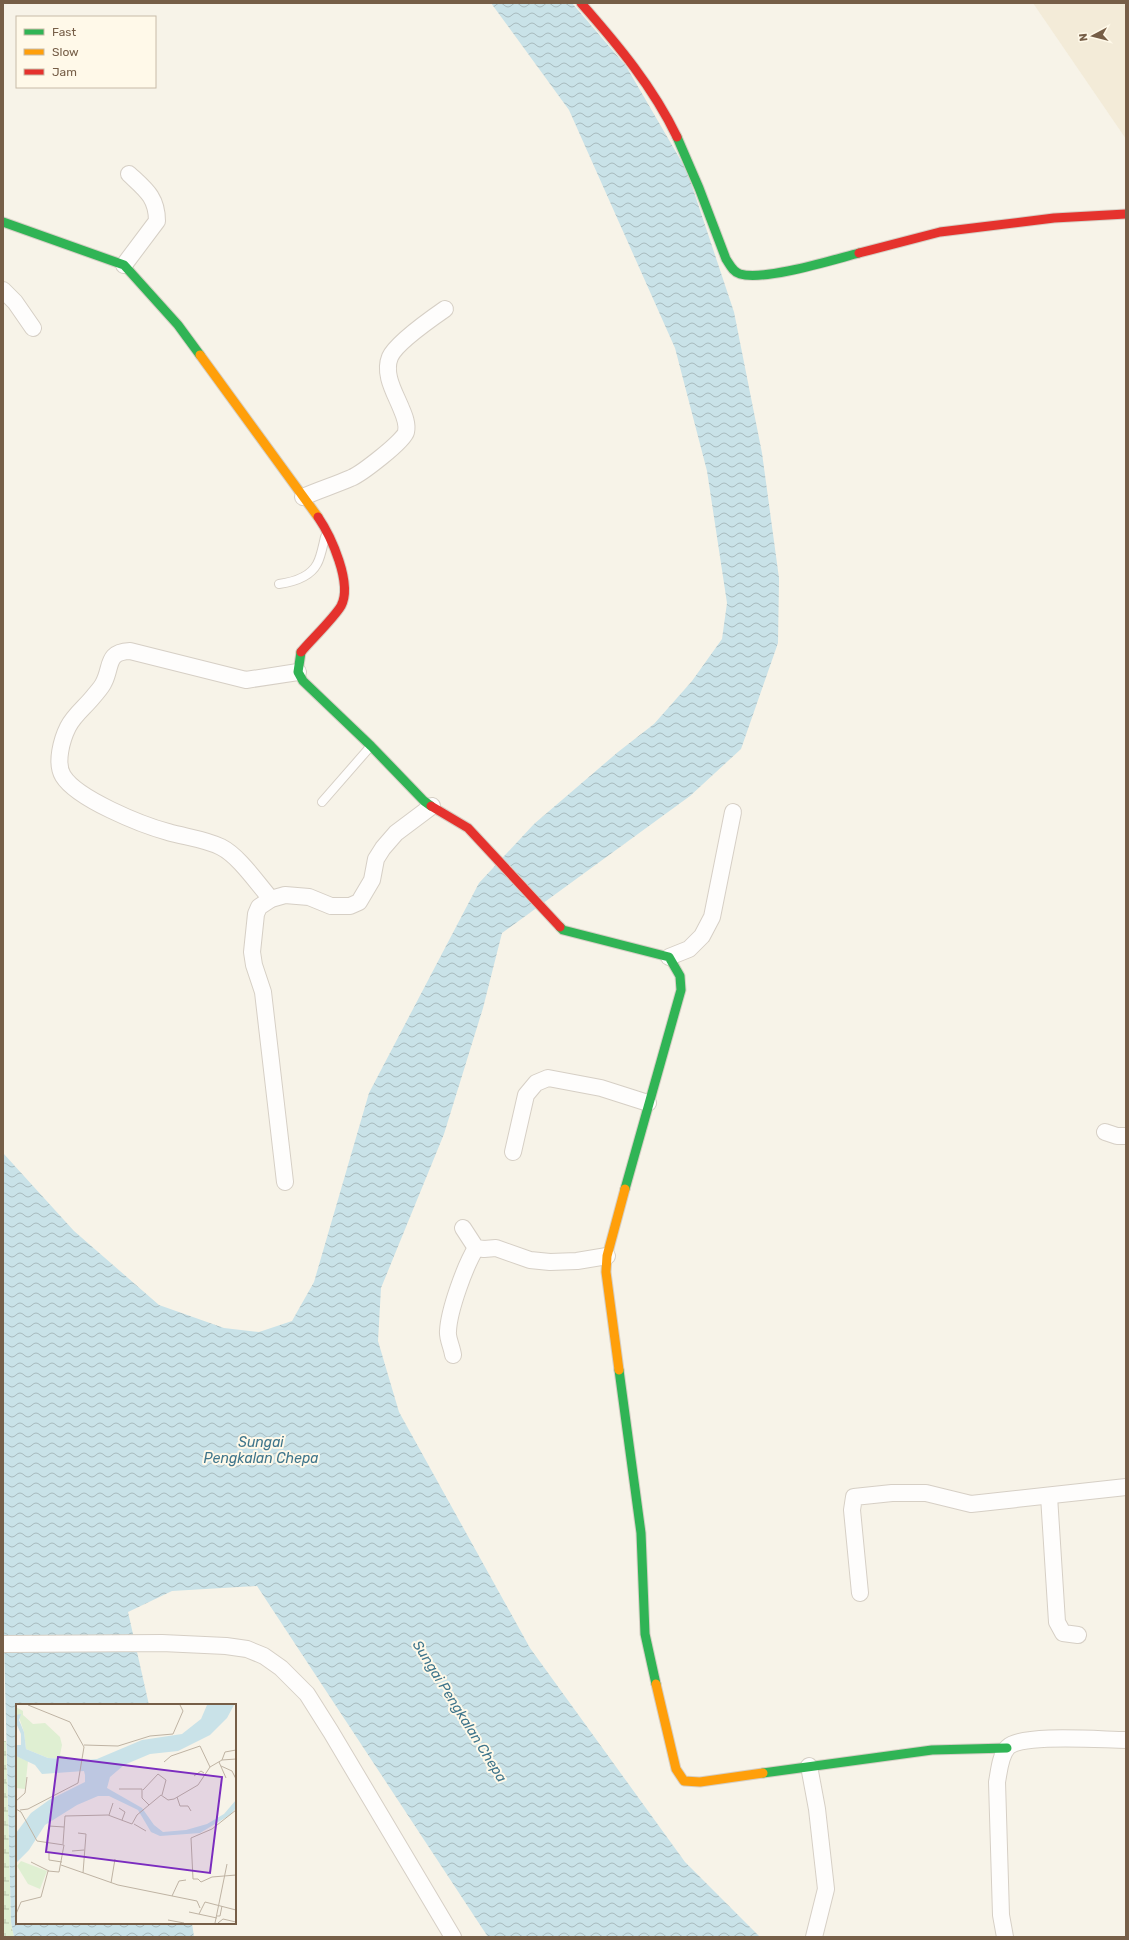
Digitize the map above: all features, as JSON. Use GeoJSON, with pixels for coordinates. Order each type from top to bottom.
{"type":"FeatureCollection","features":[{"type":"Feature","properties":{"kind":"street"},"geometry":{"type":"LineString","coordinates":[[582,3],[616,42],[644,81],[667,117],[692,171],[726,259],[732,269],[739,274],[752,276],[792,270],[940,232],[1054,218],[1126,214]]}},
{"type":"Feature","properties":{"kind":"street"},"geometry":{"type":"LineString","coordinates":[[124,265],[156,221],[157,213],[152,197],[129,174]]}},
{"type":"Feature","properties":{"kind":"street"},"geometry":{"type":"LineString","coordinates":[[3,222],[124,265],[178,325],[328,530],[344,579],[345,594],[341,606],[300,653],[298,672],[303,681],[371,746],[424,801],[468,828],[563,930],[669,957],[689,949],[702,936],[712,917],[733,812]]}},
{"type":"Feature","properties":{"kind":"street"},"geometry":{"type":"LineString","coordinates":[[3,290],[15,302],[33,328]]}},
{"type":"Feature","properties":{"kind":"street"},"geometry":{"type":"LineString","coordinates":[[303,497],[353,478],[400,442],[406,433],[406,423],[402,409],[391,388],[388,366],[391,356],[415,330],[445,309]]}},
{"type":"Feature","properties":{"kind":"street"},"geometry":{"type":"LineString","coordinates":[[271,899],[233,855],[221,847],[167,832],[104,808],[98,804],[70,784],[62,776],[59,766],[60,755],[68,728],[74,717],[92,698],[104,682],[110,663],[114,656],[122,652],[130,651],[246,680],[298,672]]}},
{"type":"Feature","properties":{"kind":"street"},"geometry":{"type":"LineString","coordinates":[[285,1182],[263,992],[254,965],[252,952],[256,914],[259,907],[271,899],[285,895],[309,897],[331,906],[350,906],[359,902],[372,880],[376,859],[383,848],[396,833],[432,806]]}},
{"type":"Feature","properties":{"kind":"street"},"geometry":{"type":"LineString","coordinates":[[669,957],[680,976],[681,990],[648,1102],[607,1256],[606,1272],[641,1533],[645,1634],[676,1769],[684,1781],[700,1782],[932,1750],[1007,1748],[1018,1741],[1043,1739],[1126,1740]]}},
{"type":"Feature","properties":{"kind":"street"},"geometry":{"type":"LineString","coordinates":[[513,1152],[526,1095],[536,1083],[548,1078],[601,1088],[648,1102]]}},
{"type":"Feature","properties":{"kind":"street"},"geometry":{"type":"LineString","coordinates":[[1105,1132],[1117,1136],[1126,1136]]}},
{"type":"Feature","properties":{"kind":"street"},"geometry":{"type":"LineString","coordinates":[[462,1228],[476,1248],[496,1248],[530,1260],[550,1262],[577,1261],[607,1256]]}},
{"type":"Feature","properties":{"kind":"street"},"geometry":{"type":"LineString","coordinates":[[453,1355],[447,1332],[450,1316],[467,1263],[476,1248]]}},
{"type":"Feature","properties":{"kind":"street"},"geometry":{"type":"LineString","coordinates":[[860,1593],[852,1510],[854,1497],[892,1493],[926,1493],[971,1504],[1126,1487]]}},
{"type":"Feature","properties":{"kind":"street"},"geometry":{"type":"LineString","coordinates":[[1049,1496],[1057,1622],[1063,1633],[1078,1635]]}},
{"type":"Feature","properties":{"kind":"street"},"geometry":{"type":"LineString","coordinates":[[3,1644],[162,1643],[226,1646],[246,1649],[264,1656],[286,1673],[306,1694],[331,1732],[453,1937]]}},
{"type":"Feature","properties":{"kind":"street"},"geometry":{"type":"LineString","coordinates":[[1005,1937],[1001,1915],[997,1782],[1000,1763],[1007,1748]]}},
{"type":"Feature","properties":{"kind":"street"},"geometry":{"type":"LineString","coordinates":[[809,1766],[817,1809],[826,1889],[814,1937]]}},
{"type":"Feature","properties":{"kind":"lane"},"geometry":{"type":"LineString","coordinates":[[279,584],[290,582],[305,576],[317,564],[328,530]]}},
{"type":"Feature","properties":{"kind":"lane"},"geometry":{"type":"LineString","coordinates":[[322,802],[371,746]]}},
{"type":"Feature","properties":{"kind":"shaded area"},"geometry":{"type":"Polygon","coordinates":[[[1033,3],[1126,3],[1126,139],[1033,3]]]}},
{"type":"Feature","properties":{"kind":"green space"},"geometry":{"type":"Polygon","coordinates":[[[3,1741],[6,1741],[11,1922],[14,1937],[3,1937],[3,1741]]]}},
{"type":"Feature","properties":{"kind":"water","name":"Sungai Pengkalan Chepa"},"geometry":{"type":"Polygon","coordinates":[[[491,3],[572,3],[626,66],[687,171],[734,312],[762,453],[779,578],[778,643],[741,749],[690,796],[502,933],[483,1008],[444,1134],[381,1288],[378,1341],[399,1412],[530,1648],[685,1862],[760,1937],[488,1937],[257,1586],[172,1591],[128,1612],[149,1704],[16,1704],[16,1924],[192,1924],[194,1937],[14,1937],[11,1922],[3,1602],[3,1153],[74,1231],[159,1305],[224,1328],[259,1332],[292,1321],[314,1282],[369,1093],[479,883],[534,824],[618,752],[654,724],[692,681],[722,639],[727,603],[707,471],[675,348],[569,110],[491,3]]]}},
{"type":"Feature","properties":{"kind":"traffic: fast"},"geometry":{"type":"LineString","coordinates":[[677,137],[699,188],[726,259],[735,272],[740,274],[765,275],[799,269],[859,253]]}},
{"type":"Feature","properties":{"kind":"traffic: fast"},"geometry":{"type":"LineString","coordinates":[[3,222],[124,265],[178,325],[200,355]]}},
{"type":"Feature","properties":{"kind":"traffic: fast"},"geometry":{"type":"LineString","coordinates":[[301,652],[298,672],[303,681],[371,746],[424,801],[431,806]]}},
{"type":"Feature","properties":{"kind":"traffic: fast"},"geometry":{"type":"LineString","coordinates":[[560,927],[563,930],[669,957],[680,976],[681,990],[625,1189]]}},
{"type":"Feature","properties":{"kind":"traffic: fast"},"geometry":{"type":"LineString","coordinates":[[619,1370],[641,1533],[645,1634],[656,1684]]}},
{"type":"Feature","properties":{"kind":"traffic: fast"},"geometry":{"type":"LineString","coordinates":[[763,1773],[932,1750],[1007,1748]]}},
{"type":"Feature","properties":{"kind":"traffic: slow"},"geometry":{"type":"LineString","coordinates":[[200,355],[318,517]]}},
{"type":"Feature","properties":{"kind":"traffic: slow"},"geometry":{"type":"LineString","coordinates":[[619,1370],[606,1272],[607,1256],[625,1189]]}},
{"type":"Feature","properties":{"kind":"traffic: slow"},"geometry":{"type":"LineString","coordinates":[[656,1684],[676,1769],[684,1781],[700,1782],[763,1773]]}},
{"type":"Feature","properties":{"kind":"traffic: jam"},"geometry":{"type":"LineString","coordinates":[[581,3],[634,67],[657,101],[677,137]]}},
{"type":"Feature","properties":{"kind":"traffic: jam"},"geometry":{"type":"LineString","coordinates":[[859,253],[940,232],[1054,218],[1126,214]]}},
{"type":"Feature","properties":{"kind":"traffic: jam"},"geometry":{"type":"LineString","coordinates":[[301,652],[338,611],[344,597],[344,585],[339,560],[329,536],[318,517]]}},
{"type":"Feature","properties":{"kind":"traffic: jam"},"geometry":{"type":"LineString","coordinates":[[431,806],[468,828],[560,927]]}}]}
